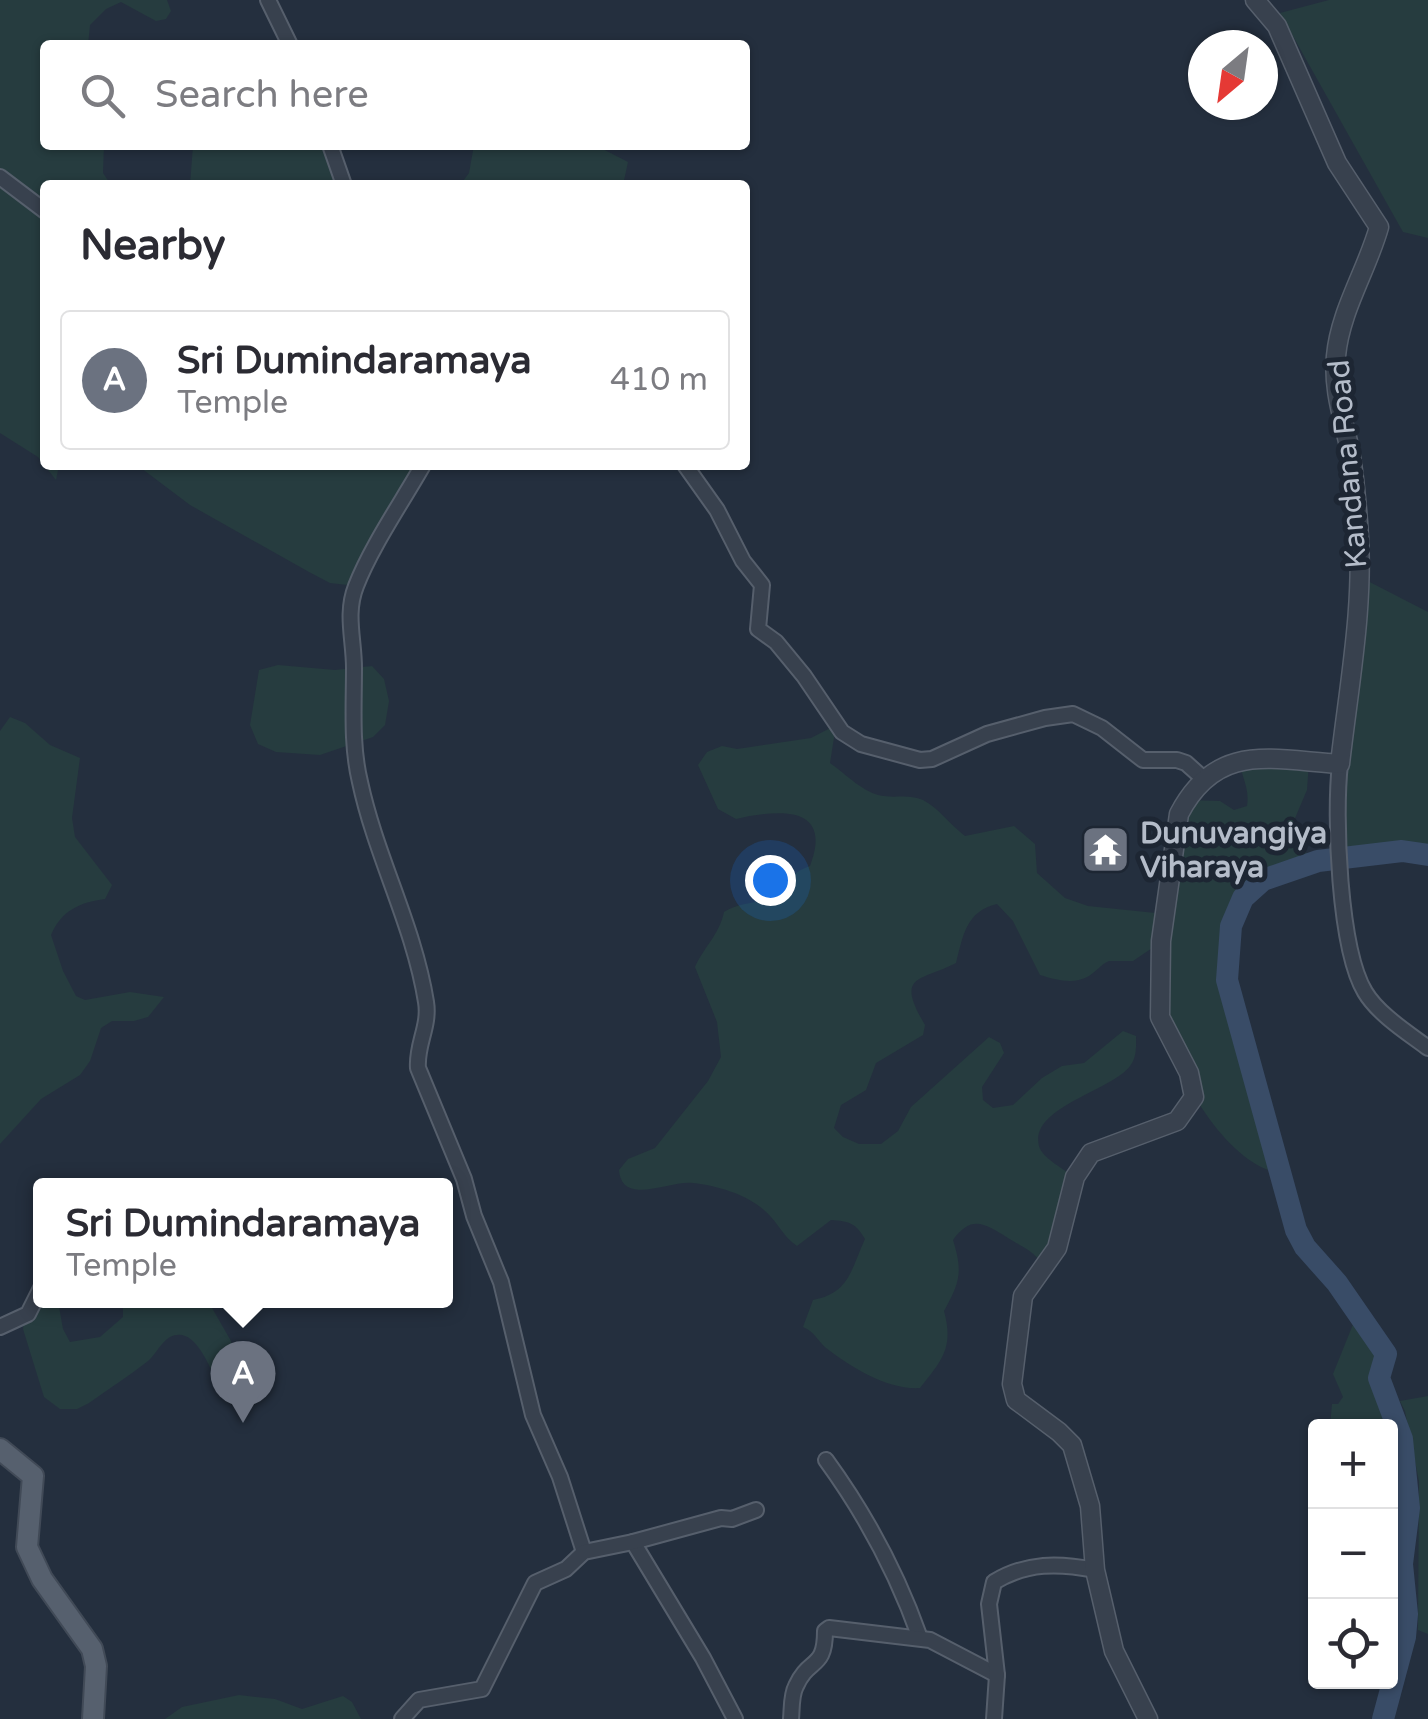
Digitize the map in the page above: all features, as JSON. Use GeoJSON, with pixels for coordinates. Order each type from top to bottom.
{"type":"FeatureCollection","features":[{"type":"Feature","properties":{"kind":"main road"},"geometry":{"type":"LineString","coordinates":[[0,1449],[32,1476],[26,1546],[42,1579],[92,1649],[96,1666],[93,1719]]}},
{"type":"Feature","properties":{"kind":"street"},"geometry":{"type":"LineString","coordinates":[[268,0],[288,40]]}},
{"type":"Feature","properties":{"kind":"street","name":"Kandana Road"},"geometry":{"type":"LineString","coordinates":[[1255,0],[1278,26],[1336,163],[1380,227],[1346,314],[1336,352],[1334,384],[1350,450],[1359,525],[1357,641],[1340,764]]}},
{"type":"Feature","properties":{"kind":"street"},"geometry":{"type":"LineString","coordinates":[[332,150],[342,180]]}},
{"type":"Feature","properties":{"kind":"street"},"geometry":{"type":"LineString","coordinates":[[0,178],[40,207]]}},
{"type":"Feature","properties":{"kind":"street"},"geometry":{"type":"LineString","coordinates":[[420,470],[356,586],[348,621],[354,664],[352,720],[359,780],[377,847],[406,923],[426,1000],[428,1023],[417,1057],[418,1068],[501,1282],[534,1415],[560,1477],[584,1552]]}},
{"type":"Feature","properties":{"kind":"street"},"geometry":{"type":"LineString","coordinates":[[689,470],[717,510],[742,561],[762,585],[758,629],[785,653],[836,725],[851,739],[920,760],[932,759],[987,734],[1073,714],[1102,728],[1143,760],[1176,760],[1205,780]]}},
{"type":"Feature","properties":{"kind":"street"},"geometry":{"type":"LineString","coordinates":[[1148,1719],[1114,1651],[1095,1570],[1090,1506],[1072,1445],[1014,1396],[1012,1384],[1024,1296],[1057,1248],[1074,1178],[1090,1153],[1177,1121],[1194,1098],[1189,1074],[1160,1018],[1160,970],[1179,814],[1187,798],[1205,780],[1240,759],[1340,764],[1343,896],[1350,945],[1366,995],[1428,1048]]}},
{"type":"Feature","properties":{"kind":"street"},"geometry":{"type":"LineString","coordinates":[[0,1327],[28,1314],[33,1303]]}},
{"type":"Feature","properties":{"kind":"street"},"geometry":{"type":"LineString","coordinates":[[826,1460],[859,1506],[893,1571],[920,1638]]}},
{"type":"Feature","properties":{"kind":"street"},"geometry":{"type":"LineString","coordinates":[[402,1719],[419,1700],[482,1689],[535,1582],[566,1569],[584,1552],[721,1518],[732,1519],[756,1510]]}},
{"type":"Feature","properties":{"kind":"street"},"geometry":{"type":"LineString","coordinates":[[633,1542],[735,1719]]}},
{"type":"Feature","properties":{"kind":"street"},"geometry":{"type":"LineString","coordinates":[[994,1719],[997,1675],[989,1604],[994,1582],[1024,1568],[1059,1563],[1095,1570]]}},
{"type":"Feature","properties":{"kind":"street"},"geometry":{"type":"LineString","coordinates":[[791,1719],[794,1689],[822,1658],[826,1650],[825,1631],[830,1628],[920,1638],[963,1655],[997,1675]]}},
{"type":"Feature","properties":{"kind":"green space"},"geometry":{"type":"Polygon","coordinates":[[[0,0],[167,0],[171,11],[166,19],[156,21],[121,2],[106,9],[90,25],[88,40],[40,40],[40,150],[104,150],[103,173],[108,180],[40,180],[40,460],[0,433],[0,0]]]}},
{"type":"Feature","properties":{"kind":"green space"},"geometry":{"type":"Polygon","coordinates":[[[1329,0],[1428,0],[1428,238],[1403,232],[1280,13],[1329,0]]]}},
{"type":"Feature","properties":{"kind":"green space"},"geometry":{"type":"Polygon","coordinates":[[[193,150],[332,150],[342,180],[190,180],[193,150]]]}},
{"type":"Feature","properties":{"kind":"green space"},"geometry":{"type":"Polygon","coordinates":[[[473,150],[605,150],[628,162],[624,180],[464,180],[473,150]]]}},
{"type":"Feature","properties":{"kind":"green space"},"geometry":{"type":"Polygon","coordinates":[[[144,470],[420,470],[356,586],[330,583],[190,505],[144,470]]]}},
{"type":"Feature","properties":{"kind":"green space"},"geometry":{"type":"Polygon","coordinates":[[[1358,576],[1428,612],[1428,855],[1402,851],[1341,859],[1358,576]]]}},
{"type":"Feature","properties":{"kind":"green space"},"geometry":{"type":"Polygon","coordinates":[[[278,665],[335,670],[372,666],[384,679],[389,701],[385,725],[373,737],[320,755],[276,752],[258,744],[250,725],[259,670],[278,665]]]}},
{"type":"Feature","properties":{"kind":"green space"},"geometry":{"type":"Polygon","coordinates":[[[10,717],[25,723],[50,745],[80,758],[72,818],[75,837],[112,885],[105,899],[80,905],[66,914],[51,935],[76,996],[85,1000],[130,992],[164,997],[148,1017],[112,1021],[101,1028],[90,1061],[80,1075],[41,1099],[0,1144],[0,731],[10,717]]]}},
{"type":"Feature","properties":{"kind":"green space"},"geometry":{"type":"Polygon","coordinates":[[[836,725],[830,763],[862,788],[884,796],[923,800],[965,836],[1014,826],[1035,844],[1037,873],[1065,898],[1088,906],[1165,914],[1186,800],[1220,801],[1234,810],[1247,806],[1239,759],[1309,762],[1307,790],[1290,830],[1298,847],[1318,861],[1278,874],[1250,890],[1232,920],[1227,946],[1233,1004],[1279,1173],[1259,1166],[1221,1133],[1177,1063],[1159,1010],[1161,942],[1133,961],[1109,961],[1083,979],[1052,979],[1040,975],[1013,921],[997,904],[972,919],[956,963],[915,982],[912,996],[925,1025],[923,1035],[876,1063],[866,1090],[841,1105],[834,1128],[859,1144],[881,1144],[898,1131],[911,1107],[989,1037],[1000,1043],[1004,1053],[982,1087],[983,1100],[993,1108],[1013,1105],[1042,1078],[1062,1066],[1084,1063],[1123,1031],[1136,1036],[1135,1055],[1121,1075],[1059,1110],[1039,1132],[1044,1155],[1075,1177],[1046,1267],[1028,1250],[986,1226],[973,1224],[953,1240],[959,1269],[957,1284],[944,1311],[947,1344],[920,1388],[895,1385],[859,1370],[803,1327],[813,1300],[835,1292],[852,1270],[865,1239],[855,1226],[831,1220],[797,1246],[764,1210],[735,1193],[693,1183],[638,1190],[622,1181],[619,1170],[628,1159],[655,1148],[708,1081],[721,1057],[717,1022],[695,967],[724,912],[776,892],[797,872],[810,866],[815,846],[814,831],[808,821],[797,816],[783,813],[736,819],[718,809],[698,765],[707,752],[722,746],[737,749],[811,738],[836,725]]]}},
{"type":"Feature","properties":{"kind":"green space"},"geometry":{"type":"Polygon","coordinates":[[[33,1292],[33,1308],[59,1308],[70,1342],[100,1337],[123,1317],[123,1308],[212,1308],[231,1341],[235,1365],[225,1376],[214,1375],[192,1340],[178,1335],[170,1337],[148,1361],[89,1403],[77,1409],[60,1409],[44,1397],[23,1329],[27,1296],[33,1292]]]}},
{"type":"Feature","properties":{"kind":"green space"},"geometry":{"type":"Polygon","coordinates":[[[1358,1312],[1386,1354],[1379,1379],[1394,1419],[1331,1419],[1332,1404],[1338,1404],[1343,1397],[1333,1374],[1358,1312]]]}},
{"type":"Feature","properties":{"kind":"green space"},"geometry":{"type":"Polygon","coordinates":[[[1428,1396],[1428,1634],[1418,1630],[1419,1481],[1400,1401],[1428,1396]]]}},
{"type":"Feature","properties":{"kind":"green space"},"geometry":{"type":"Polygon","coordinates":[[[1398,1530],[1407,1532],[1402,1564],[1407,1614],[1398,1607],[1398,1530]]]}},
{"type":"Feature","properties":{"kind":"green space"},"geometry":{"type":"Polygon","coordinates":[[[239,1695],[275,1699],[302,1709],[343,1696],[352,1702],[361,1719],[165,1719],[182,1707],[239,1695]]]}},
{"type":"Feature","properties":{"kind":"waterway"},"geometry":{"type":"LineString","coordinates":[[1383,1719],[1405,1637],[1402,1564],[1409,1508],[1402,1439],[1379,1378],[1386,1354],[1296,1230],[1227,980],[1231,926],[1243,898],[1263,880],[1318,861],[1402,851],[1428,855]]}},
{"type":"Feature","properties":{"kind":"place","name":"Dunuvangiya Viharaya"},"geometry":{"type":"Point","coordinates":[1105,850]}},
{"type":"Feature","properties":{"kind":"place","name":"Sri Dumindaramaya"},"geometry":{"type":"Point","coordinates":[243,1423]}}]}
